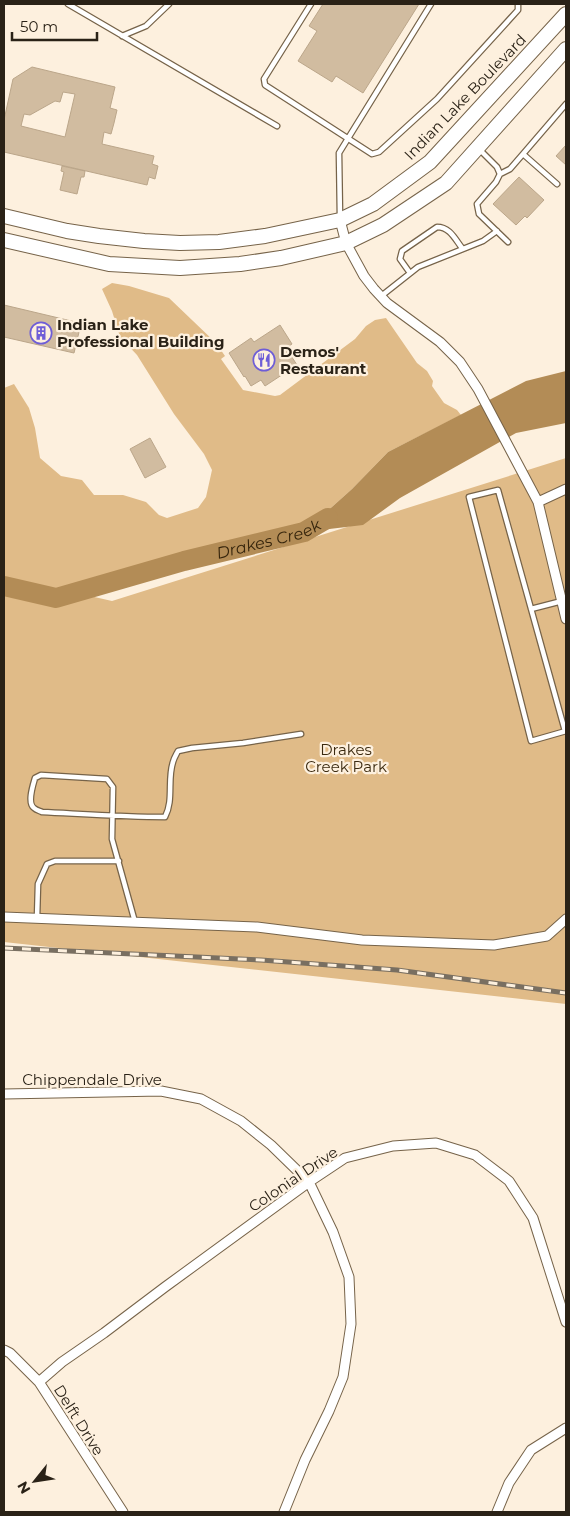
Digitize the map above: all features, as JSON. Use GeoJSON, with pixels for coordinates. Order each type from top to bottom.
{"type":"FeatureCollection","features":[{"type":"Feature","properties":{"kind":"main road","name":"Indian Lake Boulevard"},"geometry":{"type":"LineString","coordinates":[[4,216],[67,231],[99,236],[180,243],[219,242],[265,236],[340,220],[373,204],[430,162],[566,14]]}},
{"type":"Feature","properties":{"kind":"main road"},"geometry":{"type":"LineString","coordinates":[[4,240],[109,264],[180,268],[240,264],[281,258],[346,243],[382,225],[446,183],[566,49]]}},
{"type":"Feature","properties":{"kind":"street"},"geometry":{"type":"LineString","coordinates":[[340,220],[346,243],[364,276],[380,297],[440,342],[460,362],[478,389],[538,502],[564,601],[566,619]]}},
{"type":"Feature","properties":{"kind":"street"},"geometry":{"type":"LineString","coordinates":[[538,502],[566,490]]}},
{"type":"Feature","properties":{"kind":"street"},"geometry":{"type":"LineString","coordinates":[[4,917],[257,927],[362,940],[494,946],[547,936],[566,920]]}},
{"type":"Feature","properties":{"kind":"street","name":"Chippendale Drive"},"geometry":{"type":"LineString","coordinates":[[4,1094],[161,1091],[202,1099],[240,1120],[271,1145],[309,1182],[333,1232],[349,1277],[351,1324],[342,1377],[284,1512]]}},
{"type":"Feature","properties":{"kind":"street","name":"Colonial Drive"},"geometry":{"type":"LineString","coordinates":[[39,1382],[62,1362],[344,1158],[393,1146],[436,1143],[475,1155],[508,1181],[533,1218],[566,1322]]}},
{"type":"Feature","properties":{"kind":"street","name":"Delft Drive"},"geometry":{"type":"LineString","coordinates":[[4,1350],[10,1353],[39,1382],[123,1512]]}},
{"type":"Feature","properties":{"kind":"street"},"geometry":{"type":"LineString","coordinates":[[497,1512],[509,1483],[531,1450],[566,1428]]}},
{"type":"Feature","properties":{"kind":"lane"},"geometry":{"type":"LineString","coordinates":[[68,4],[277,126]]}},
{"type":"Feature","properties":{"kind":"lane"},"geometry":{"type":"LineString","coordinates":[[122,36],[146,26],[169,4]]}},
{"type":"Feature","properties":{"kind":"lane"},"geometry":{"type":"LineString","coordinates":[[311,4],[264,80],[265,85],[372,154],[379,152],[437,99],[518,10],[518,4]]}},
{"type":"Feature","properties":{"kind":"lane"},"geometry":{"type":"LineString","coordinates":[[340,220],[338,153],[431,4]]}},
{"type":"Feature","properties":{"kind":"lane"},"geometry":{"type":"LineString","coordinates":[[508,242],[479,214],[477,204],[496,182],[500,174],[510,170],[566,104]]}},
{"type":"Feature","properties":{"kind":"lane"},"geometry":{"type":"LineString","coordinates":[[478,148],[497,167],[500,174]]}},
{"type":"Feature","properties":{"kind":"lane"},"geometry":{"type":"LineString","coordinates":[[523,154],[557,184]]}},
{"type":"Feature","properties":{"kind":"lane"},"geometry":{"type":"LineString","coordinates":[[410,273],[400,259],[402,251],[437,227],[449,230],[462,248]]}},
{"type":"Feature","properties":{"kind":"lane"},"geometry":{"type":"LineString","coordinates":[[380,297],[418,267],[483,241],[497,231]]}},
{"type":"Feature","properties":{"kind":"lane"},"geometry":{"type":"LineString","coordinates":[[498,490],[566,731],[531,741],[469,497],[498,490]]}},
{"type":"Feature","properties":{"kind":"lane"},"geometry":{"type":"LineString","coordinates":[[531,609],[564,601]]}},
{"type":"Feature","properties":{"kind":"lane"},"geometry":{"type":"LineString","coordinates":[[135,922],[112,839],[112,815],[113,787],[107,779],[41,775],[35,778],[31,804],[42,812],[112,815],[165,817],[170,800],[172,763],[178,751],[301,734]]}},
{"type":"Feature","properties":{"kind":"lane"},"geometry":{"type":"LineString","coordinates":[[37,918],[38,884],[47,864],[55,860],[119,861]]}},
{"type":"Feature","properties":{"kind":"green space","name":"Drakes Creek Park"},"geometry":{"type":"Polygon","coordinates":[[[112,283],[169,298],[216,343],[225,356],[221,359],[243,390],[275,396],[280,395],[355,339],[366,326],[375,320],[386,318],[417,363],[427,371],[433,381],[432,386],[444,403],[457,410],[461,415],[388,452],[352,489],[304,532],[184,561],[77,593],[112,601],[566,458],[566,1004],[4,942],[4,388],[14,384],[29,408],[35,428],[40,458],[61,476],[82,480],[94,495],[123,495],[146,502],[159,515],[167,518],[198,508],[206,497],[212,470],[204,454],[174,414],[137,355],[120,337],[112,311],[102,289],[112,283]]]}},
{"type":"Feature","properties":{"kind":"shaded area"},"geometry":{"type":"Polygon","coordinates":[[[566,371],[566,423],[516,433],[400,498],[363,525],[304,532],[352,489],[388,452],[526,381],[566,371]]]}},
{"type":"Feature","properties":{"kind":"building"},"geometry":{"type":"Polygon","coordinates":[[[323,4],[419,4],[363,93],[336,76],[332,82],[298,61],[317,31],[309,26],[323,4]]]}},
{"type":"Feature","properties":{"kind":"building"},"geometry":{"type":"Polygon","coordinates":[[[32,67],[115,87],[110,108],[117,110],[111,134],[104,132],[102,144],[154,156],[152,164],[158,166],[155,179],[149,177],[147,185],[4,152],[4,120],[13,79],[32,67]],[[63,92],[60,102],[55,101],[30,115],[24,114],[21,126],[65,137],[75,94],[63,92]]]}},
{"type":"Feature","properties":{"kind":"building"},"geometry":{"type":"Polygon","coordinates":[[[566,145],[566,165],[556,156],[566,145]]]}},
{"type":"Feature","properties":{"kind":"building"},"geometry":{"type":"Polygon","coordinates":[[[62,166],[85,171],[84,177],[81,177],[77,194],[60,190],[64,172],[61,171],[62,166]]]}},
{"type":"Feature","properties":{"kind":"building"},"geometry":{"type":"Polygon","coordinates":[[[519,177],[544,200],[527,218],[525,216],[516,225],[493,204],[519,177]]]}},
{"type":"Feature","properties":{"kind":"building","name":"Indian Lake Professional Building"},"geometry":{"type":"Polygon","coordinates":[[[4,305],[84,324],[83,329],[80,328],[74,353],[4,337],[4,305]]]}},
{"type":"Feature","properties":{"kind":"building","name":"Demos' Restaurant"},"geometry":{"type":"Polygon","coordinates":[[[280,325],[292,344],[286,348],[297,365],[265,386],[261,380],[251,386],[229,353],[251,338],[254,342],[280,325]]]}},
{"type":"Feature","properties":{"kind":"building"},"geometry":{"type":"Polygon","coordinates":[[[150,438],[166,467],[145,478],[130,449],[150,438]]]}},
{"type":"Feature","properties":{"kind":"waterway","name":"Drakes Creek"},"geometry":{"type":"LineString","coordinates":[[4,586],[56,598],[184,561],[304,532],[328,518]]}},
{"type":"Feature","properties":{"kind":"railway"},"geometry":{"type":"LineString","coordinates":[[4,948],[261,960],[397,970],[566,993]]}},
{"type":"Feature","properties":{"kind":"place","name":"Indian Lake Professional Building"},"geometry":{"type":"Point","coordinates":[41,333]}},
{"type":"Feature","properties":{"kind":"place","name":"Demos' Restaurant"},"geometry":{"type":"Point","coordinates":[264,360]}}]}
